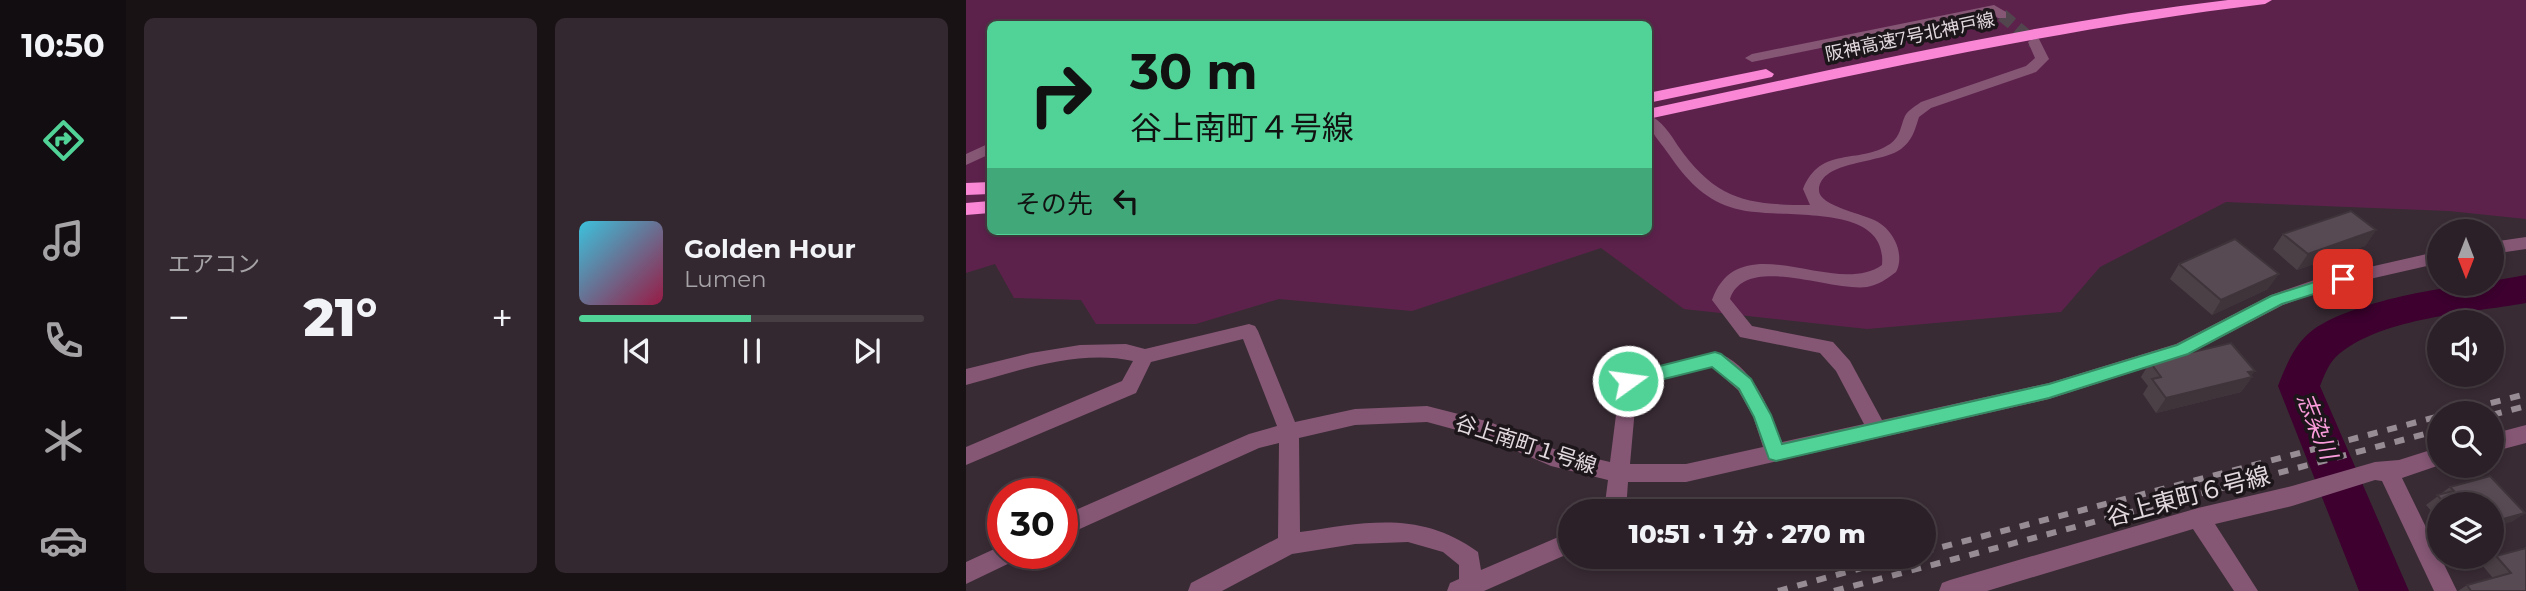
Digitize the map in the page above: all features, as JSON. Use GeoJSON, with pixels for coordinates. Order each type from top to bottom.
{"type":"FeatureCollection","features":[{"type":"Feature","properties":{"kind":"highway","name":"阪神高速7号北神戸線"},"geometry":{"type":"LineString","coordinates":[[1652,115],[2026,19],[2160,0]]}},
{"type":"Feature","properties":{"kind":"highway","name":"阪神高速7号北神戸線"},"geometry":{"type":"LineString","coordinates":[[1652,97],[1808,73],[2100,20],[2265,0]]}},
{"type":"Feature","properties":{"kind":"highway"},"geometry":{"type":"LineString","coordinates":[[966,189],[987,188]]}},
{"type":"Feature","properties":{"kind":"highway"},"geometry":{"type":"LineString","coordinates":[[966,209],[987,207]]}},
{"type":"Feature","properties":{"kind":"street"},"geometry":{"type":"LineString","coordinates":[[1752,58],[1994,9],[2002,15]]}},
{"type":"Feature","properties":{"kind":"street"},"geometry":{"type":"LineString","coordinates":[[1826,210],[1815,204],[1811,193],[1812,181],[1819,171],[1898,146],[1910,132],[1912,115],[1926,105],[2031,69],[2042,59],[2034,42]]}},
{"type":"Feature","properties":{"kind":"street"},"geometry":{"type":"LineString","coordinates":[[1652,121],[1692,175],[1720,199],[1738,207],[1759,210],[1826,210],[1846,213],[1881,230],[1891,248],[1890,268],[1868,281],[1840,280],[1804,272],[1762,270],[1737,277],[1727,284],[1721,300],[1746,332],[1826,347],[1843,366],[1877,428]]}},
{"type":"Feature","properties":{"kind":"street"},"geometry":{"type":"LineString","coordinates":[[966,160],[987,150]]}},
{"type":"Feature","properties":{"kind":"street"},"geometry":{"type":"LineString","coordinates":[[2504,246],[2526,243]]}},
{"type":"Feature","properties":{"kind":"street","name":"谷上南町１号線"},"geometry":{"type":"LineString","coordinates":[[1078,520],[1256,440],[1355,417],[1427,414],[1490,430],[1551,457],[1618,473],[1686,473],[2049,391],[2182,349],[2277,300],[2323,284],[2427,260]]}},
{"type":"Feature","properties":{"kind":"street"},"geometry":{"type":"LineString","coordinates":[[966,377],[1046,356],[1128,350],[1144,356],[1249,331],[1289,431],[1289,544]]}},
{"type":"Feature","properties":{"kind":"street"},"geometry":{"type":"LineString","coordinates":[[966,456],[1129,387],[1144,356]]}},
{"type":"Feature","properties":{"kind":"street"},"geometry":{"type":"LineString","coordinates":[[1616,499],[1628,381],[1715,359],[1745,384],[1762,415],[1776,453]]}},
{"type":"Feature","properties":{"kind":"street"},"geometry":{"type":"LineString","coordinates":[[2504,440],[2526,434]]}},
{"type":"Feature","properties":{"kind":"street","name":"谷上東町６号線"},"geometry":{"type":"LineString","coordinates":[[1950,591],[2198,518],[2292,496],[2375,471],[2389,474],[2427,459]]}},
{"type":"Feature","properties":{"kind":"street"},"geometry":{"type":"LineString","coordinates":[[2389,474],[2446,591]]}},
{"type":"Feature","properties":{"kind":"street"},"geometry":{"type":"LineString","coordinates":[[2198,518],[2248,591]]}},
{"type":"Feature","properties":{"kind":"street"},"geometry":{"type":"LineString","coordinates":[[1199,591],[1289,544],[1355,534],[1408,532],[1449,544],[1470,560],[1464,588]]}},
{"type":"Feature","properties":{"kind":"street"},"geometry":{"type":"LineString","coordinates":[[1464,588],[1558,547]]}},
{"type":"Feature","properties":{"kind":"street"},"geometry":{"type":"LineString","coordinates":[[966,573],[987,563]]}},
{"type":"Feature","properties":{"kind":"shaded area"},"geometry":{"type":"Polygon","coordinates":[[[966,0],[2526,0],[2526,219],[2449,211],[2226,202],[2100,267],[2061,312],[1867,329],[1684,309],[1601,248],[1412,311],[1279,299],[1196,324],[1096,324],[1081,300],[1014,298],[995,264],[966,273],[966,0]]]}},
{"type":"Feature","properties":{"kind":"building"},"geometry":{"type":"Polygon","coordinates":[[[2351,211],[2376,230],[2308,254],[2283,234],[2351,211]]]}},
{"type":"Feature","properties":{"kind":"building"},"geometry":{"type":"Polygon","coordinates":[[[2235,239],[2279,274],[2221,300],[2179,264],[2235,239]]]}},
{"type":"Feature","properties":{"kind":"building"},"geometry":{"type":"Polygon","coordinates":[[[2231,343],[2255,371],[2248,372],[2252,377],[2166,398],[2152,379],[2161,377],[2150,362],[2231,343]]]}},
{"type":"Feature","properties":{"kind":"building"},"geometry":{"type":"Polygon","coordinates":[[[2492,478],[2525,513],[2504,519],[2504,492],[2450,492],[2454,491],[2450,487],[2492,478]]]}},
{"type":"Feature","properties":{"kind":"building"},"geometry":{"type":"Polygon","coordinates":[[[2526,548],[2526,591],[2471,591],[2467,585],[2511,573],[2504,565],[2504,554],[2526,548]]]}},
{"type":"Feature","properties":{"kind":"waterway","name":"志染川"},"geometry":{"type":"LineString","coordinates":[[2384,591],[2299,386],[2311,359],[2320,347],[2332,338],[2377,319],[2427,306],[2526,289]]}},
{"type":"Feature","properties":{"kind":"tunnel"},"geometry":{"type":"LineString","coordinates":[[2002,15],[2034,42]]}},
{"type":"Feature","properties":{"kind":"railway"},"geometry":{"type":"LineString","coordinates":[[2499,401],[2526,394]]}},
{"type":"Feature","properties":{"kind":"railway"},"geometry":{"type":"LineString","coordinates":[[2504,412],[2526,406]]}},
{"type":"Feature","properties":{"kind":"railway"},"geometry":{"type":"LineString","coordinates":[[1936,549],[2427,419]]}},
{"type":"Feature","properties":{"kind":"railway"},"geometry":{"type":"LineString","coordinates":[[1834,591],[2427,433]]}},
{"type":"Feature","properties":{"kind":"railway"},"geometry":{"type":"LineString","coordinates":[[1778,591],[1858,569]]}},
{"type":"Feature","properties":{"kind":"route"},"geometry":{"type":"LineString","coordinates":[[1628,381],[1715,359],[1745,384],[1762,415],[1776,453],[2049,391],[2182,349],[2277,300],[2343,279]]}}]}
